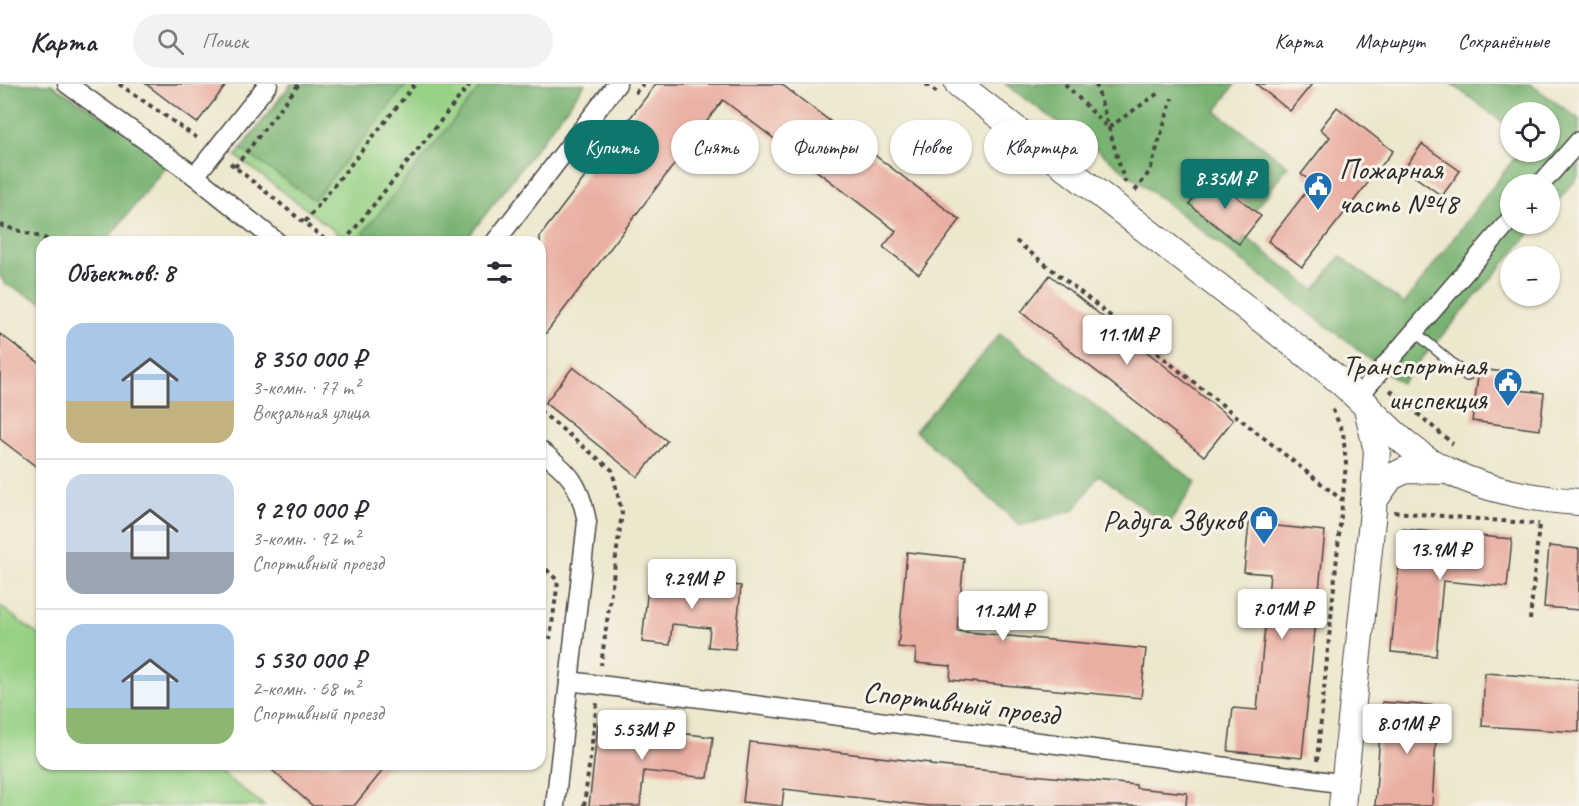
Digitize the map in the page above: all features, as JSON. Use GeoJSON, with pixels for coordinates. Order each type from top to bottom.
{"type":"FeatureCollection","features":[{"type":"Feature","properties":{"kind":"street"},"geometry":{"type":"LineString","coordinates":[[67,84],[195,176],[270,236]]}},
{"type":"Feature","properties":{"kind":"street"},"geometry":{"type":"LineString","coordinates":[[195,176],[268,84]]}},
{"type":"Feature","properties":{"kind":"street"},"geometry":{"type":"LineString","coordinates":[[500,236],[617,84]]}},
{"type":"Feature","properties":{"kind":"street"},"geometry":{"type":"LineString","coordinates":[[951,91],[1362,401],[1402,441],[1446,471],[1493,490],[1547,500],[1579,502]]}},
{"type":"Feature","properties":{"kind":"street"},"geometry":{"type":"LineString","coordinates":[[1550,174],[1579,141]]}},
{"type":"Feature","properties":{"kind":"street"},"geometry":{"type":"LineString","coordinates":[[1362,401],[1414,331],[1500,232]]}},
{"type":"Feature","properties":{"kind":"street"},"geometry":{"type":"LineString","coordinates":[[1362,401],[1377,451],[1382,507]]}},
{"type":"Feature","properties":{"kind":"street"},"geometry":{"type":"LineString","coordinates":[[546,454],[573,480],[583,499],[587,522],[555,806]]}},
{"type":"Feature","properties":{"kind":"street"},"geometry":{"type":"LineString","coordinates":[[1343,795],[1382,507],[1391,477],[1406,470],[1446,471]]}},
{"type":"Feature","properties":{"kind":"street","name":"Спортивный проезд"},"geometry":{"type":"LineString","coordinates":[[569,681],[1171,759],[1315,780],[1343,795]]}},
{"type":"Feature","properties":{"kind":"lane"},"geometry":{"type":"LineString","coordinates":[[1414,331],[1467,376]]}},
{"type":"Feature","properties":{"kind":"path"},"geometry":{"type":"LineString","coordinates":[[235,167],[299,84]]}},
{"type":"Feature","properties":{"kind":"path"},"geometry":{"type":"LineString","coordinates":[[305,222],[415,84]]}},
{"type":"Feature","properties":{"kind":"path"},"geometry":{"type":"LineString","coordinates":[[349,236],[470,84]]}},
{"type":"Feature","properties":{"kind":"path"},"geometry":{"type":"LineString","coordinates":[[926,84],[951,91]]}},
{"type":"Feature","properties":{"kind":"path"},"geometry":{"type":"LineString","coordinates":[[1065,84],[1108,128]]}},
{"type":"Feature","properties":{"kind":"path"},"geometry":{"type":"LineString","coordinates":[[1096,84],[1124,180],[1141,195]]}},
{"type":"Feature","properties":{"kind":"path"},"geometry":{"type":"LineString","coordinates":[[1108,128],[1160,92]]}},
{"type":"Feature","properties":{"kind":"path"},"geometry":{"type":"LineString","coordinates":[[1135,191],[1150,171],[1172,98]]}},
{"type":"Feature","properties":{"kind":"path"},"geometry":{"type":"LineString","coordinates":[[0,225],[37,236]]}},
{"type":"Feature","properties":{"kind":"path"},"geometry":{"type":"LineString","coordinates":[[1016,241],[1342,500]]}},
{"type":"Feature","properties":{"kind":"path"},"geometry":{"type":"LineString","coordinates":[[1386,386],[1456,447]]}},
{"type":"Feature","properties":{"kind":"path"},"geometry":{"type":"LineString","coordinates":[[1315,780],[1346,464],[1343,432],[1330,405]]}},
{"type":"Feature","properties":{"kind":"path"},"geometry":{"type":"LineString","coordinates":[[1382,507],[1549,525]]}},
{"type":"Feature","properties":{"kind":"path"},"geometry":{"type":"LineString","coordinates":[[1530,620],[1539,524]]}},
{"type":"Feature","properties":{"kind":"path"},"geometry":{"type":"LineString","coordinates":[[546,568],[558,581],[550,639]]}},
{"type":"Feature","properties":{"kind":"green space"},"geometry":{"type":"Polygon","coordinates":[[[0,84],[51,84],[172,159],[110,236],[36,236],[36,299],[5,284],[0,276],[0,84]]]}},
{"type":"Feature","properties":{"kind":"green space"},"geometry":{"type":"Polygon","coordinates":[[[291,84],[585,84],[469,236],[341,236],[236,156],[291,84]]]}},
{"type":"Feature","properties":{"kind":"green space"},"geometry":{"type":"Polygon","coordinates":[[[291,84],[407,84],[314,200],[241,149],[291,84]]]}},
{"type":"Feature","properties":{"kind":"green space"},"geometry":{"type":"Polygon","coordinates":[[[483,84],[585,84],[469,236],[367,236],[363,233],[483,84]]]}},
{"type":"Feature","properties":{"kind":"green space"},"geometry":{"type":"Polygon","coordinates":[[[1005,84],[1235,84],[1216,111],[1288,166],[1239,232],[1315,290],[1340,256],[1404,304],[1500,177],[1500,234],[1529,234],[1519,246],[1500,246],[1500,268],[1401,383],[1098,151],[1098,120],[1055,120],[1005,84]]]}},
{"type":"Feature","properties":{"kind":"green space"},"geometry":{"type":"Polygon","coordinates":[[[1452,84],[1530,84],[1555,102],[1500,102],[1500,120],[1452,84]]]}},
{"type":"Feature","properties":{"kind":"green space"},"geometry":{"type":"Polygon","coordinates":[[[1560,105],[1579,119],[1579,176],[1560,198],[1560,174],[1502,174],[1511,162],[1560,162],[1560,105]]]}},
{"type":"Feature","properties":{"kind":"green space"},"geometry":{"type":"Polygon","coordinates":[[[1000,334],[1196,482],[1168,526],[1099,475],[1074,510],[1021,526],[915,431],[1000,334]]]}},
{"type":"Feature","properties":{"kind":"green space"},"geometry":{"type":"Polygon","coordinates":[[[0,606],[36,633],[36,770],[217,770],[265,806],[0,806],[0,606]]]}},
{"type":"Feature","properties":{"kind":"building"},"geometry":{"type":"Polygon","coordinates":[[[146,84],[227,84],[197,123],[146,84]]]}},
{"type":"Feature","properties":{"kind":"building"},"geometry":{"type":"Polygon","coordinates":[[[656,84],[781,84],[828,120],[771,120],[771,136],[759,127],[759,120],[749,120],[723,100],[708,120],[671,120],[671,168],[546,333],[546,236],[540,236],[587,174],[659,174],[659,120],[629,120],[656,84]]]}},
{"type":"Feature","properties":{"kind":"building"},"geometry":{"type":"Polygon","coordinates":[[[1256,84],[1312,84],[1290,111],[1256,84]]]}},
{"type":"Feature","properties":{"kind":"building","name":"Пожарная часть №48"},"geometry":{"type":"Polygon","coordinates":[[[1337,107],[1393,151],[1302,267],[1268,241],[1313,183],[1301,174],[1330,137],[1320,129],[1337,107]]]}},
{"type":"Feature","properties":{"kind":"building"},"geometry":{"type":"Polygon","coordinates":[[[1422,144],[1460,171],[1442,196],[1404,169],[1422,144]]]}},
{"type":"Feature","properties":{"kind":"building"},"geometry":{"type":"Polygon","coordinates":[[[878,158],[890,167],[890,174],[899,174],[960,220],[919,274],[883,247],[896,231],[821,174],[878,174],[878,158]]]}},
{"type":"Feature","properties":{"kind":"building"},"geometry":{"type":"Polygon","coordinates":[[[1211,176],[1261,216],[1239,244],[1189,204],[1211,176]]]}},
{"type":"Feature","properties":{"kind":"building"},"geometry":{"type":"Polygon","coordinates":[[[1050,275],[1233,420],[1204,456],[1021,312],[1050,275]]]}},
{"type":"Feature","properties":{"kind":"building"},"geometry":{"type":"Polygon","coordinates":[[[0,334],[36,361],[36,466],[0,439],[0,334]]]}},
{"type":"Feature","properties":{"kind":"building"},"geometry":{"type":"Polygon","coordinates":[[[573,367],[667,441],[638,477],[546,402],[573,367]]]}},
{"type":"Feature","properties":{"kind":"building","name":"Транспортная инспекция"},"geometry":{"type":"Polygon","coordinates":[[[1479,369],[1513,373],[1511,389],[1544,393],[1540,430],[1472,421],[1479,369]]]}},
{"type":"Feature","properties":{"kind":"building"},"geometry":{"type":"Polygon","coordinates":[[[1249,523],[1325,531],[1302,758],[1228,751],[1233,708],[1257,710],[1270,574],[1244,572],[1249,523]]]}},
{"type":"Feature","properties":{"kind":"building"},"geometry":{"type":"Polygon","coordinates":[[[1402,529],[1512,539],[1507,587],[1443,581],[1436,656],[1391,652],[1402,529]]]}},
{"type":"Feature","properties":{"kind":"building"},"geometry":{"type":"Polygon","coordinates":[[[1549,546],[1579,549],[1579,610],[1544,607],[1549,546]]]}},
{"type":"Feature","properties":{"kind":"building"},"geometry":{"type":"Polygon","coordinates":[[[907,552],[964,558],[957,631],[1146,649],[1141,698],[950,680],[951,666],[915,663],[916,649],[898,647],[907,552]]]}},
{"type":"Feature","properties":{"kind":"building"},"geometry":{"type":"Polygon","coordinates":[[[649,577],[741,586],[735,649],[708,647],[710,628],[672,624],[670,645],[642,642],[649,577]]]}},
{"type":"Feature","properties":{"kind":"building"},"geometry":{"type":"Polygon","coordinates":[[[1485,673],[1579,680],[1579,732],[1482,726],[1485,673]]]}},
{"type":"Feature","properties":{"kind":"building"},"geometry":{"type":"Polygon","coordinates":[[[1382,702],[1438,706],[1432,806],[1375,806],[1382,702]]]}},
{"type":"Feature","properties":{"kind":"building"},"geometry":{"type":"Polygon","coordinates":[[[598,724],[713,737],[708,778],[644,771],[640,806],[589,806],[598,724]]]}},
{"type":"Feature","properties":{"kind":"building"},"geometry":{"type":"Polygon","coordinates":[[[750,742],[930,763],[930,765],[1136,785],[1136,788],[1187,793],[1186,806],[929,806],[784,789],[782,806],[743,802],[750,742]]]}},
{"type":"Feature","properties":{"kind":"building"},"geometry":{"type":"Polygon","coordinates":[[[272,770],[383,770],[354,806],[313,806],[272,770]]]}},
{"type":"Feature","properties":{"kind":"place","name":"Пожарная часть №48"},"geometry":{"type":"Point","coordinates":[1318,212]}},
{"type":"Feature","properties":{"kind":"place","name":"Транспортная инспекция"},"geometry":{"type":"Point","coordinates":[1508,408]}},
{"type":"Feature","properties":{"kind":"place","name":"Радуга Звуков"},"geometry":{"type":"Point","coordinates":[1264,546]}}]}
